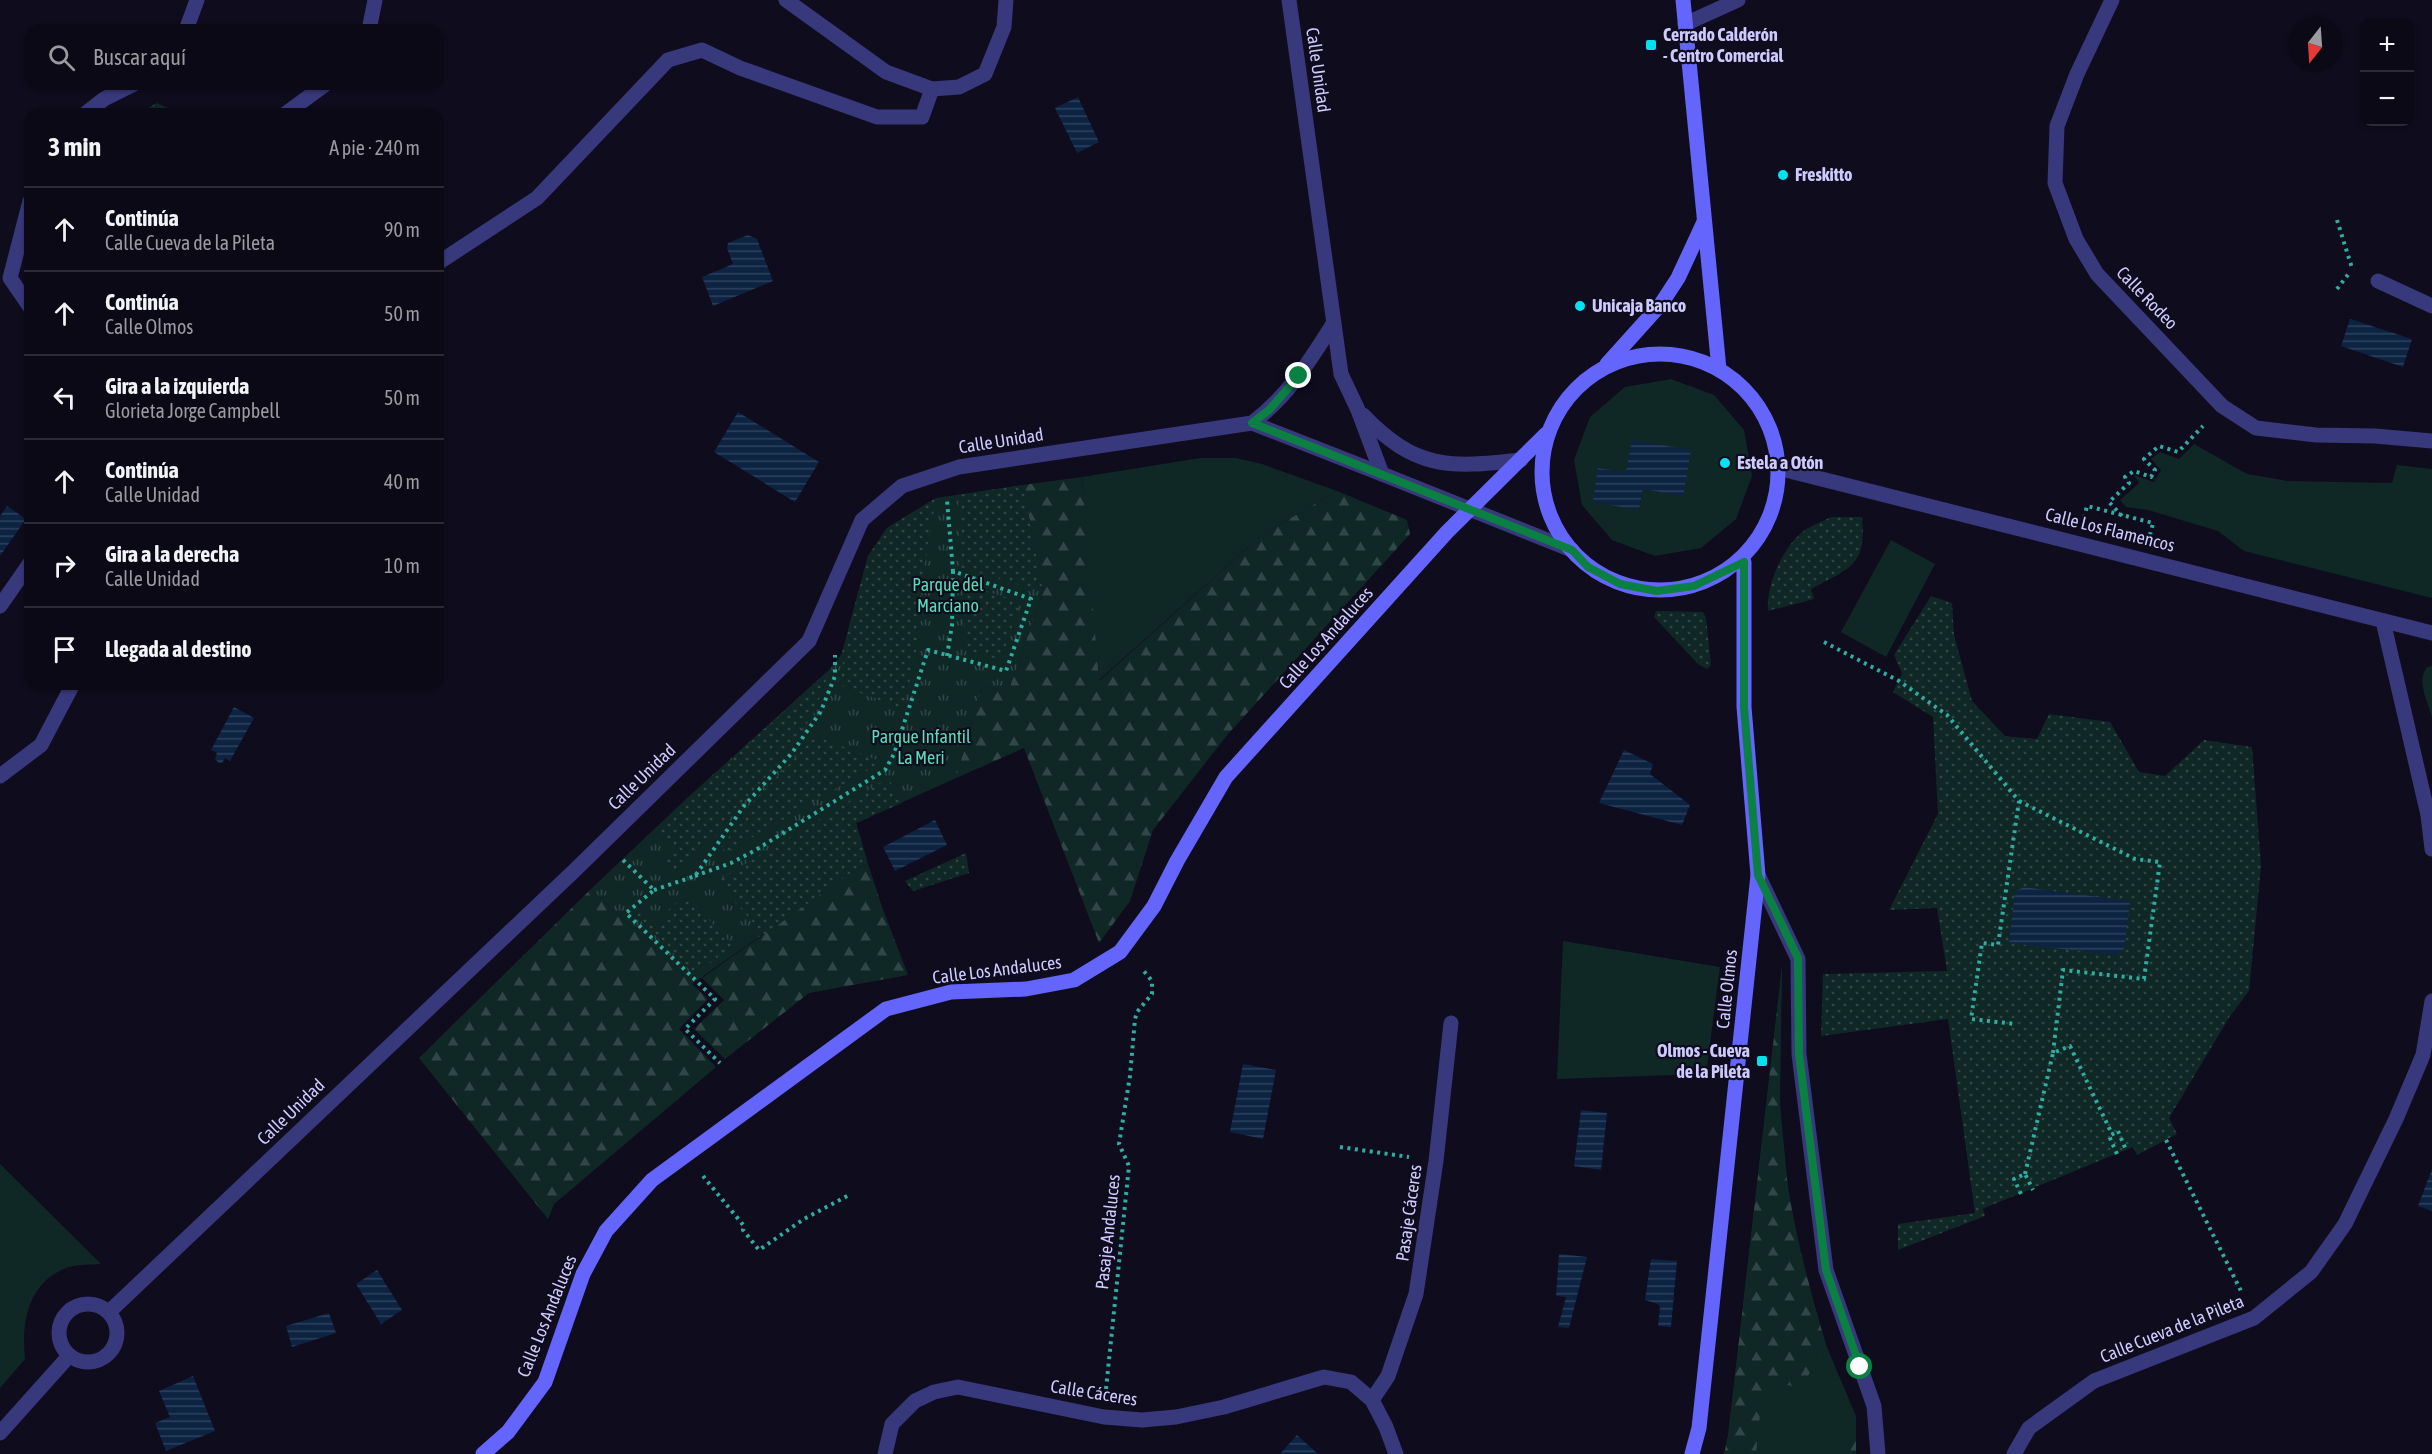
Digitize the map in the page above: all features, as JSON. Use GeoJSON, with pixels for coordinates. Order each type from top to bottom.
{"type":"FeatureCollection","features":[{"type":"Feature","properties":{"kind":"main road"},"geometry":{"type":"LineString","coordinates":[[1683,0],[1719,369]]}},
{"type":"Feature","properties":{"kind":"main road"},"geometry":{"type":"LineString","coordinates":[[1601,370],[1661,304],[1678,278],[1704,222]]}},
{"type":"Feature","properties":{"kind":"main road"},"geometry":{"type":"LineString","coordinates":[[1655,353],[1691,357],[1719,369],[1744,388],[1763,413],[1775,441],[1779,477],[1772,513],[1744,562],[1694,586],[1657,591],[1620,584],[1588,567],[1562,540],[1546,506],[1541,470],[1546,434],[1563,402],[1588,377],[1620,360],[1655,353]]}},
{"type":"Feature","properties":{"kind":"main road","name":"Calle Los Andaluces"},"geometry":{"type":"LineString","coordinates":[[483,1454],[508,1432],[545,1382],[583,1274],[606,1231],[652,1180],[886,1009],[951,992],[1026,989],[1074,980],[1120,952],[1154,906],[1177,861],[1226,777],[1471,509],[1546,434]]}},
{"type":"Feature","properties":{"kind":"main road","name":"Calle Olmos"},"geometry":{"type":"LineString","coordinates":[[1692,1454],[1700,1416],[1758,875],[1744,707],[1744,562]]}},
{"type":"Feature","properties":{"kind":"street"},"geometry":{"type":"LineString","coordinates":[[188,24],[197,0]]}},
{"type":"Feature","properties":{"kind":"street"},"geometry":{"type":"LineString","coordinates":[[370,24],[375,0]]}},
{"type":"Feature","properties":{"kind":"street"},"geometry":{"type":"LineString","coordinates":[[786,0],[886,72],[932,88],[959,87],[985,74],[1004,27],[1006,0]]}},
{"type":"Feature","properties":{"kind":"street","name":"Calle Unidad"},"geometry":{"type":"LineString","coordinates":[[1288,0],[1341,374],[1382,474]]}},
{"type":"Feature","properties":{"kind":"street"},"geometry":{"type":"LineString","coordinates":[[1685,24],[1738,0]]}},
{"type":"Feature","properties":{"kind":"street","name":"Calle Rodeo"},"geometry":{"type":"LineString","coordinates":[[2112,0],[2056,126],[2055,183],[2076,239],[2097,274],[2222,406],[2256,428],[2316,435],[2375,436],[2432,441]]}},
{"type":"Feature","properties":{"kind":"street"},"geometry":{"type":"LineString","coordinates":[[444,259],[537,198],[668,60],[702,50],[740,68],[877,117],[922,117],[932,88]]}},
{"type":"Feature","properties":{"kind":"street"},"geometry":{"type":"LineString","coordinates":[[93,108],[122,90]]}},
{"type":"Feature","properties":{"kind":"street"},"geometry":{"type":"LineString","coordinates":[[293,108],[318,90]]}},
{"type":"Feature","properties":{"kind":"street"},"geometry":{"type":"LineString","coordinates":[[24,224],[10,278],[24,298]]}},
{"type":"Feature","properties":{"kind":"street"},"geometry":{"type":"LineString","coordinates":[[2378,281],[2432,306]]}},
{"type":"Feature","properties":{"kind":"street"},"geometry":{"type":"LineString","coordinates":[[1252,423],[1269,410],[1290,388],[1333,324]]}},
{"type":"Feature","properties":{"kind":"street","name":"Calle Unidad"},"geometry":{"type":"LineString","coordinates":[[1358,411],[1385,438],[1412,455],[1441,463],[1475,465],[1521,460]]}},
{"type":"Feature","properties":{"kind":"street","name":"Calle Unidad"},"geometry":{"type":"LineString","coordinates":[[110,1312],[565,879],[809,641],[862,520],[902,486],[959,467],[1252,423],[1572,550]]}},
{"type":"Feature","properties":{"kind":"street","name":"Calle Los Flamencos"},"geometry":{"type":"LineString","coordinates":[[1778,468],[2432,633]]}},
{"type":"Feature","properties":{"kind":"street"},"geometry":{"type":"LineString","coordinates":[[0,606],[24,572]]}},
{"type":"Feature","properties":{"kind":"street"},"geometry":{"type":"LineString","coordinates":[[2383,621],[2428,815],[2432,849]]}},
{"type":"Feature","properties":{"kind":"street"},"geometry":{"type":"LineString","coordinates":[[0,776],[41,745],[70,690]]}},
{"type":"Feature","properties":{"kind":"street"},"geometry":{"type":"LineString","coordinates":[[1758,875],[1798,958],[1799,1054],[1826,1270],[1874,1406],[1878,1454]]}},
{"type":"Feature","properties":{"kind":"street","name":"Calle Cueva de la Pileta"},"geometry":{"type":"LineString","coordinates":[[2014,1454],[2030,1428],[2094,1381],[2254,1318],[2311,1272],[2345,1224],[2396,1119],[2423,1055],[2432,1001]]}},
{"type":"Feature","properties":{"kind":"street","name":"Pasaje Cáceres"},"geometry":{"type":"LineString","coordinates":[[1372,1400],[1388,1376],[1416,1294],[1436,1161],[1451,1023]]}},
{"type":"Feature","properties":{"kind":"street"},"geometry":{"type":"LineString","coordinates":[[82,1303],[96,1304],[110,1312],[117,1324],[117,1339],[110,1352],[102,1359],[90,1362],[79,1361],[69,1356],[61,1346],[58,1333],[60,1320],[68,1310],[82,1303]]}},
{"type":"Feature","properties":{"kind":"street"},"geometry":{"type":"LineString","coordinates":[[0,1433],[69,1356]]}},
{"type":"Feature","properties":{"kind":"street","name":"Calle Cáceres"},"geometry":{"type":"LineString","coordinates":[[885,1454],[892,1424],[915,1401],[934,1392],[958,1387],[1104,1417],[1142,1420],[1176,1417],[1224,1407],[1323,1377],[1351,1382],[1372,1400],[1386,1427],[1396,1454]]}},
{"type":"Feature","properties":{"kind":"path"},"geometry":{"type":"LineString","coordinates":[[2337,220],[2352,269],[2378,281]]}},
{"type":"Feature","properties":{"kind":"path"},"geometry":{"type":"LineString","coordinates":[[2337,289],[2352,269]]}},
{"type":"Feature","properties":{"kind":"path"},"geometry":{"type":"LineString","coordinates":[[2122,516],[2109,502],[2130,483],[2125,477],[2134,471],[2151,477],[2154,470],[2144,459],[2159,446],[2178,452],[2190,439]]}},
{"type":"Feature","properties":{"kind":"path"},"geometry":{"type":"LineString","coordinates":[[946,489],[953,571],[952,625],[947,656]]}},
{"type":"Feature","properties":{"kind":"path"},"geometry":{"type":"LineString","coordinates":[[2096,509],[2145,521]]}},
{"type":"Feature","properties":{"kind":"path"},"geometry":{"type":"LineString","coordinates":[[720,1064],[685,1029],[715,999],[626,913],[654,890],[731,863],[747,855],[885,770],[894,754],[928,650],[1006,671],[1031,599],[953,571]]}},
{"type":"Feature","properties":{"kind":"path"},"geometry":{"type":"LineString","coordinates":[[1824,642],[1899,681],[1947,715],[2019,801],[2135,859],[2160,862],[2144,979],[2063,970],[2053,1053],[2025,1174],[2033,1190]]}},
{"type":"Feature","properties":{"kind":"path"},"geometry":{"type":"LineString","coordinates":[[695,876],[744,806],[792,753],[821,711],[835,676],[835,651]]}},
{"type":"Feature","properties":{"kind":"path"},"geometry":{"type":"LineString","coordinates":[[2015,1023],[1971,1019],[1982,943],[1998,945],[2019,801]]}},
{"type":"Feature","properties":{"kind":"path"},"geometry":{"type":"LineString","coordinates":[[618,855],[654,890]]}},
{"type":"Feature","properties":{"kind":"path","name":"Pasaje Andaluces"},"geometry":{"type":"LineString","coordinates":[[1108,1360],[1129,1166],[1119,1144],[1130,1076],[1135,1019],[1137,1012],[1152,994],[1152,981],[1146,973]]}},
{"type":"Feature","properties":{"kind":"path"},"geometry":{"type":"LineString","coordinates":[[2053,1053],[2070,1046],[2112,1134]]}},
{"type":"Feature","properties":{"kind":"path"},"geometry":{"type":"LineString","coordinates":[[2117,1154],[2109,1136],[2118,1131],[2126,1150]]}},
{"type":"Feature","properties":{"kind":"path"},"geometry":{"type":"LineString","coordinates":[[2166,1140],[2242,1294]]}},
{"type":"Feature","properties":{"kind":"path"},"geometry":{"type":"LineString","coordinates":[[1340,1147],[1414,1157]]}},
{"type":"Feature","properties":{"kind":"path"},"geometry":{"type":"LineString","coordinates":[[2021,1194],[2014,1179],[2025,1174]]}},
{"type":"Feature","properties":{"kind":"path"},"geometry":{"type":"LineString","coordinates":[[704,1177],[744,1226],[743,1230],[759,1250],[804,1219],[849,1194]]}},
{"type":"Feature","properties":{"kind":"green space"},"geometry":{"type":"Polygon","coordinates":[[[157,103],[167,108],[148,108],[157,103]]]}},
{"type":"Feature","properties":{"kind":"green space"},"geometry":{"type":"Polygon","coordinates":[[[1671,379],[1714,395],[1744,430],[1752,476],[1736,519],[1701,548],[1655,556],[1612,540],[1582,505],[1574,460],[1590,417],[1625,387],[1671,379]],[[1598,468],[1639,509],[1643,489],[1626,473],[1598,468]]]}},
{"type":"Feature","properties":{"kind":"green space"},"geometry":{"type":"Polygon","coordinates":[[[2194,444],[2247,474],[2288,481],[2392,483],[2397,465],[2432,469],[2432,598],[2244,551],[2218,531],[2148,510],[2126,507],[2120,500],[2139,483],[2134,475],[2154,482],[2161,470],[2151,459],[2160,452],[2179,459],[2194,444]]]}},
{"type":"Feature","properties":{"kind":"green space"},"geometry":{"type":"Polygon","coordinates":[[[1200,458],[1236,458],[1262,464],[1337,491],[1262,535],[1098,681],[1082,477],[1200,458]]]}},
{"type":"Feature","properties":{"kind":"green space"},"geometry":{"type":"Polygon","coordinates":[[[1082,477],[1099,681],[1262,535],[1337,491],[1407,520],[1410,534],[1228,734],[1153,830],[1130,901],[1099,943],[1024,748],[956,778],[982,686],[1008,692],[1043,592],[1023,485],[1082,477]]]}},
{"type":"Feature","properties":{"kind":"green space","name":"Parque del Marciano"},"geometry":{"type":"Polygon","coordinates":[[[1023,485],[1043,592],[1008,692],[982,686],[956,778],[856,823],[867,861],[692,984],[591,889],[685,800],[830,669],[842,653],[868,556],[887,528],[936,498],[1023,485]]]}},
{"type":"Feature","properties":{"kind":"green space"},"geometry":{"type":"Polygon","coordinates":[[[1023,485],[1043,592],[960,567],[958,495],[1023,485]]]}},
{"type":"Feature","properties":{"kind":"green space"},"geometry":{"type":"Polygon","coordinates":[[[936,498],[923,575],[916,654],[903,709],[837,684],[843,663],[842,653],[868,556],[887,528],[936,498]]]}},
{"type":"Feature","properties":{"kind":"green space"},"geometry":{"type":"Polygon","coordinates":[[[1831,517],[1862,517],[1861,546],[1853,564],[1811,589],[1814,599],[1768,611],[1773,579],[1782,558],[1794,540],[1812,526],[1831,517]]]}},
{"type":"Feature","properties":{"kind":"green space"},"geometry":{"type":"Polygon","coordinates":[[[1891,540],[1935,564],[1886,657],[1841,632],[1891,540]]]}},
{"type":"Feature","properties":{"kind":"green space"},"geometry":{"type":"Polygon","coordinates":[[[963,584],[1020,602],[1001,660],[965,650],[963,584]]]}},
{"type":"Feature","properties":{"kind":"green space"},"geometry":{"type":"Polygon","coordinates":[[[1931,596],[1952,603],[1954,635],[1972,701],[2005,736],[2037,739],[2049,714],[2110,722],[2139,772],[2165,776],[2204,740],[2252,747],[2261,866],[2249,991],[2230,1016],[2169,1118],[2177,1134],[2137,1155],[2133,1147],[1987,1207],[1983,1209],[1985,1216],[1898,1250],[1898,1224],[1975,1213],[1948,1019],[1821,1036],[1823,974],[1947,971],[1937,908],[1889,910],[1938,814],[1933,717],[1893,692],[1902,673],[1894,655],[1931,596]]]}},
{"type":"Feature","properties":{"kind":"green space"},"geometry":{"type":"Polygon","coordinates":[[[1656,611],[1703,612],[1706,618],[1711,665],[1707,669],[1698,664],[1654,617],[1656,611]]]}},
{"type":"Feature","properties":{"kind":"green space"},"geometry":{"type":"Polygon","coordinates":[[[2432,666],[2432,717],[2424,692],[2423,679],[2427,667],[2432,666]]]}},
{"type":"Feature","properties":{"kind":"green space"},"geometry":{"type":"Polygon","coordinates":[[[830,669],[814,713],[787,753],[742,803],[712,842],[707,838],[674,871],[664,859],[676,848],[657,828],[830,669]]]}},
{"type":"Feature","properties":{"kind":"green space"},"geometry":{"type":"Polygon","coordinates":[[[816,736],[882,762],[727,852],[722,848],[747,808],[816,736]]]}},
{"type":"Feature","properties":{"kind":"green space"},"geometry":{"type":"Polygon","coordinates":[[[888,778],[902,803],[856,823],[867,861],[764,935],[717,881],[888,778]]]}},
{"type":"Feature","properties":{"kind":"green space"},"geometry":{"type":"Polygon","coordinates":[[[966,853],[969,873],[913,891],[905,881],[966,853]]]}},
{"type":"Feature","properties":{"kind":"green space"},"geometry":{"type":"Polygon","coordinates":[[[867,861],[908,975],[809,993],[725,1059],[694,1029],[724,1000],[702,978],[867,861]]]}},
{"type":"Feature","properties":{"kind":"green space"},"geometry":{"type":"Polygon","coordinates":[[[591,889],[708,999],[679,1029],[716,1067],[554,1204],[548,1219],[419,1058],[591,889]]]}},
{"type":"Feature","properties":{"kind":"green space"},"geometry":{"type":"Polygon","coordinates":[[[685,895],[733,945],[695,975],[633,913],[639,908],[659,928],[669,918],[665,913],[685,895]]]}},
{"type":"Feature","properties":{"kind":"green space"},"geometry":{"type":"Polygon","coordinates":[[[1563,941],[1720,967],[1706,1074],[1557,1079],[1563,941]]]}},
{"type":"Feature","properties":{"kind":"green space"},"geometry":{"type":"Polygon","coordinates":[[[1782,967],[1780,1105],[1788,1188],[1801,1259],[1826,1345],[1856,1416],[1856,1454],[1724,1454],[1728,1436],[1782,967]]]}},
{"type":"Feature","properties":{"kind":"green space"},"geometry":{"type":"Polygon","coordinates":[[[1782,967],[1780,1086],[1785,1165],[1795,1226],[1826,1345],[1801,1388],[1788,1385],[1762,1395],[1756,1454],[1724,1454],[1728,1436],[1782,967]]]}},
{"type":"Feature","properties":{"kind":"green space"},"geometry":{"type":"Polygon","coordinates":[[[0,1164],[101,1264],[69,1267],[55,1273],[44,1282],[30,1304],[26,1317],[25,1359],[0,1388],[0,1164]]]}},
{"type":"Feature","properties":{"kind":"green space"},"geometry":{"type":"Polygon","coordinates":[[[1856,1434],[1856,1454],[1828,1454],[1856,1434]]]}},
{"type":"Feature","properties":{"kind":"water"},"geometry":{"type":"Polygon","coordinates":[[[1078,97],[1099,142],[1077,153],[1055,108],[1078,97]]]}},
{"type":"Feature","properties":{"kind":"water"},"geometry":{"type":"Polygon","coordinates":[[[748,235],[757,239],[773,281],[713,306],[702,277],[733,264],[727,248],[728,243],[748,235]]]}},
{"type":"Feature","properties":{"kind":"water"},"geometry":{"type":"Polygon","coordinates":[[[2350,319],[2412,339],[2403,367],[2341,346],[2350,319]]]}},
{"type":"Feature","properties":{"kind":"water"},"geometry":{"type":"Polygon","coordinates":[[[738,412],[819,462],[795,502],[714,452],[738,412]]]}},
{"type":"Feature","properties":{"kind":"water"},"geometry":{"type":"Polygon","coordinates":[[[1632,440],[1691,450],[1683,496],[1643,489],[1639,510],[1593,502],[1598,468],[1626,472],[1632,440]]]}},
{"type":"Feature","properties":{"kind":"water"},"geometry":{"type":"Polygon","coordinates":[[[7,506],[24,518],[24,522],[0,556],[0,516],[7,506]]]}},
{"type":"Feature","properties":{"kind":"water"},"geometry":{"type":"Polygon","coordinates":[[[234,707],[254,718],[230,761],[225,758],[222,763],[219,763],[215,759],[217,753],[211,750],[234,707]]]}},
{"type":"Feature","properties":{"kind":"water"},"geometry":{"type":"Polygon","coordinates":[[[1624,750],[1653,764],[1650,774],[1690,805],[1682,825],[1599,803],[1624,750]]]}},
{"type":"Feature","properties":{"kind":"water"},"geometry":{"type":"Polygon","coordinates":[[[935,820],[947,845],[895,871],[883,847],[935,820]]]}},
{"type":"Feature","properties":{"kind":"water"},"geometry":{"type":"Polygon","coordinates":[[[2023,887],[2130,901],[2124,949],[2116,955],[2009,943],[2015,893],[2023,887]]]}},
{"type":"Feature","properties":{"kind":"water"},"geometry":{"type":"Polygon","coordinates":[[[1243,1064],[1276,1070],[1263,1139],[1230,1132],[1243,1064]]]}},
{"type":"Feature","properties":{"kind":"water"},"geometry":{"type":"Polygon","coordinates":[[[1581,1110],[1607,1113],[1601,1170],[1574,1166],[1581,1110]]]}},
{"type":"Feature","properties":{"kind":"water"},"geometry":{"type":"Polygon","coordinates":[[[2432,1169],[2432,1211],[2418,1206],[2432,1169]]]}},
{"type":"Feature","properties":{"kind":"water"},"geometry":{"type":"Polygon","coordinates":[[[1559,1254],[1587,1257],[1569,1328],[1558,1327],[1566,1297],[1556,1296],[1559,1254]]]}},
{"type":"Feature","properties":{"kind":"water"},"geometry":{"type":"Polygon","coordinates":[[[1651,1259],[1677,1261],[1671,1327],[1658,1326],[1660,1308],[1658,1304],[1645,1300],[1651,1259]]]}},
{"type":"Feature","properties":{"kind":"water"},"geometry":{"type":"Polygon","coordinates":[[[377,1270],[402,1310],[381,1324],[356,1284],[377,1270]]]}},
{"type":"Feature","properties":{"kind":"water"},"geometry":{"type":"Polygon","coordinates":[[[329,1313],[336,1333],[292,1347],[286,1326],[329,1313]]]}},
{"type":"Feature","properties":{"kind":"water"},"geometry":{"type":"Polygon","coordinates":[[[193,1376],[215,1431],[166,1451],[155,1423],[170,1417],[159,1391],[193,1376]]]}},
{"type":"Feature","properties":{"kind":"water"},"geometry":{"type":"Polygon","coordinates":[[[1297,1435],[1318,1454],[1280,1454],[1297,1435]]]}},
{"type":"Feature","properties":{"kind":"place","name":"Cerrado Calderón - Centro Comercial"},"geometry":{"type":"Point","coordinates":[1651,45]}},
{"type":"Feature","properties":{"kind":"place","name":"Freskitto"},"geometry":{"type":"Point","coordinates":[1783,175]}},
{"type":"Feature","properties":{"kind":"place","name":"Unicaja Banco"},"geometry":{"type":"Point","coordinates":[1580,306]}},
{"type":"Feature","properties":{"kind":"place","name":"Estela a Otón"},"geometry":{"type":"Point","coordinates":[1725,463]}},
{"type":"Feature","properties":{"kind":"place","name":"Olmos - Cueva de la Pileta"},"geometry":{"type":"Point","coordinates":[1762,1061]}},
{"type":"Feature","properties":{"kind":"route"},"geometry":{"type":"LineString","coordinates":[[1299,376],[1269,410],[1252,423],[1572,550],[1588,567],[1620,584],[1657,591],[1694,586],[1744,562],[1746,650],[1744,707],[1758,875],[1798,958],[1799,1054],[1826,1270],[1860,1367]]}},
{"type":"Feature","properties":{"kind":"park label","name":"Parque Infantil La Meri"},"geometry":{"type":"Point","coordinates":[921,747]}}]}
